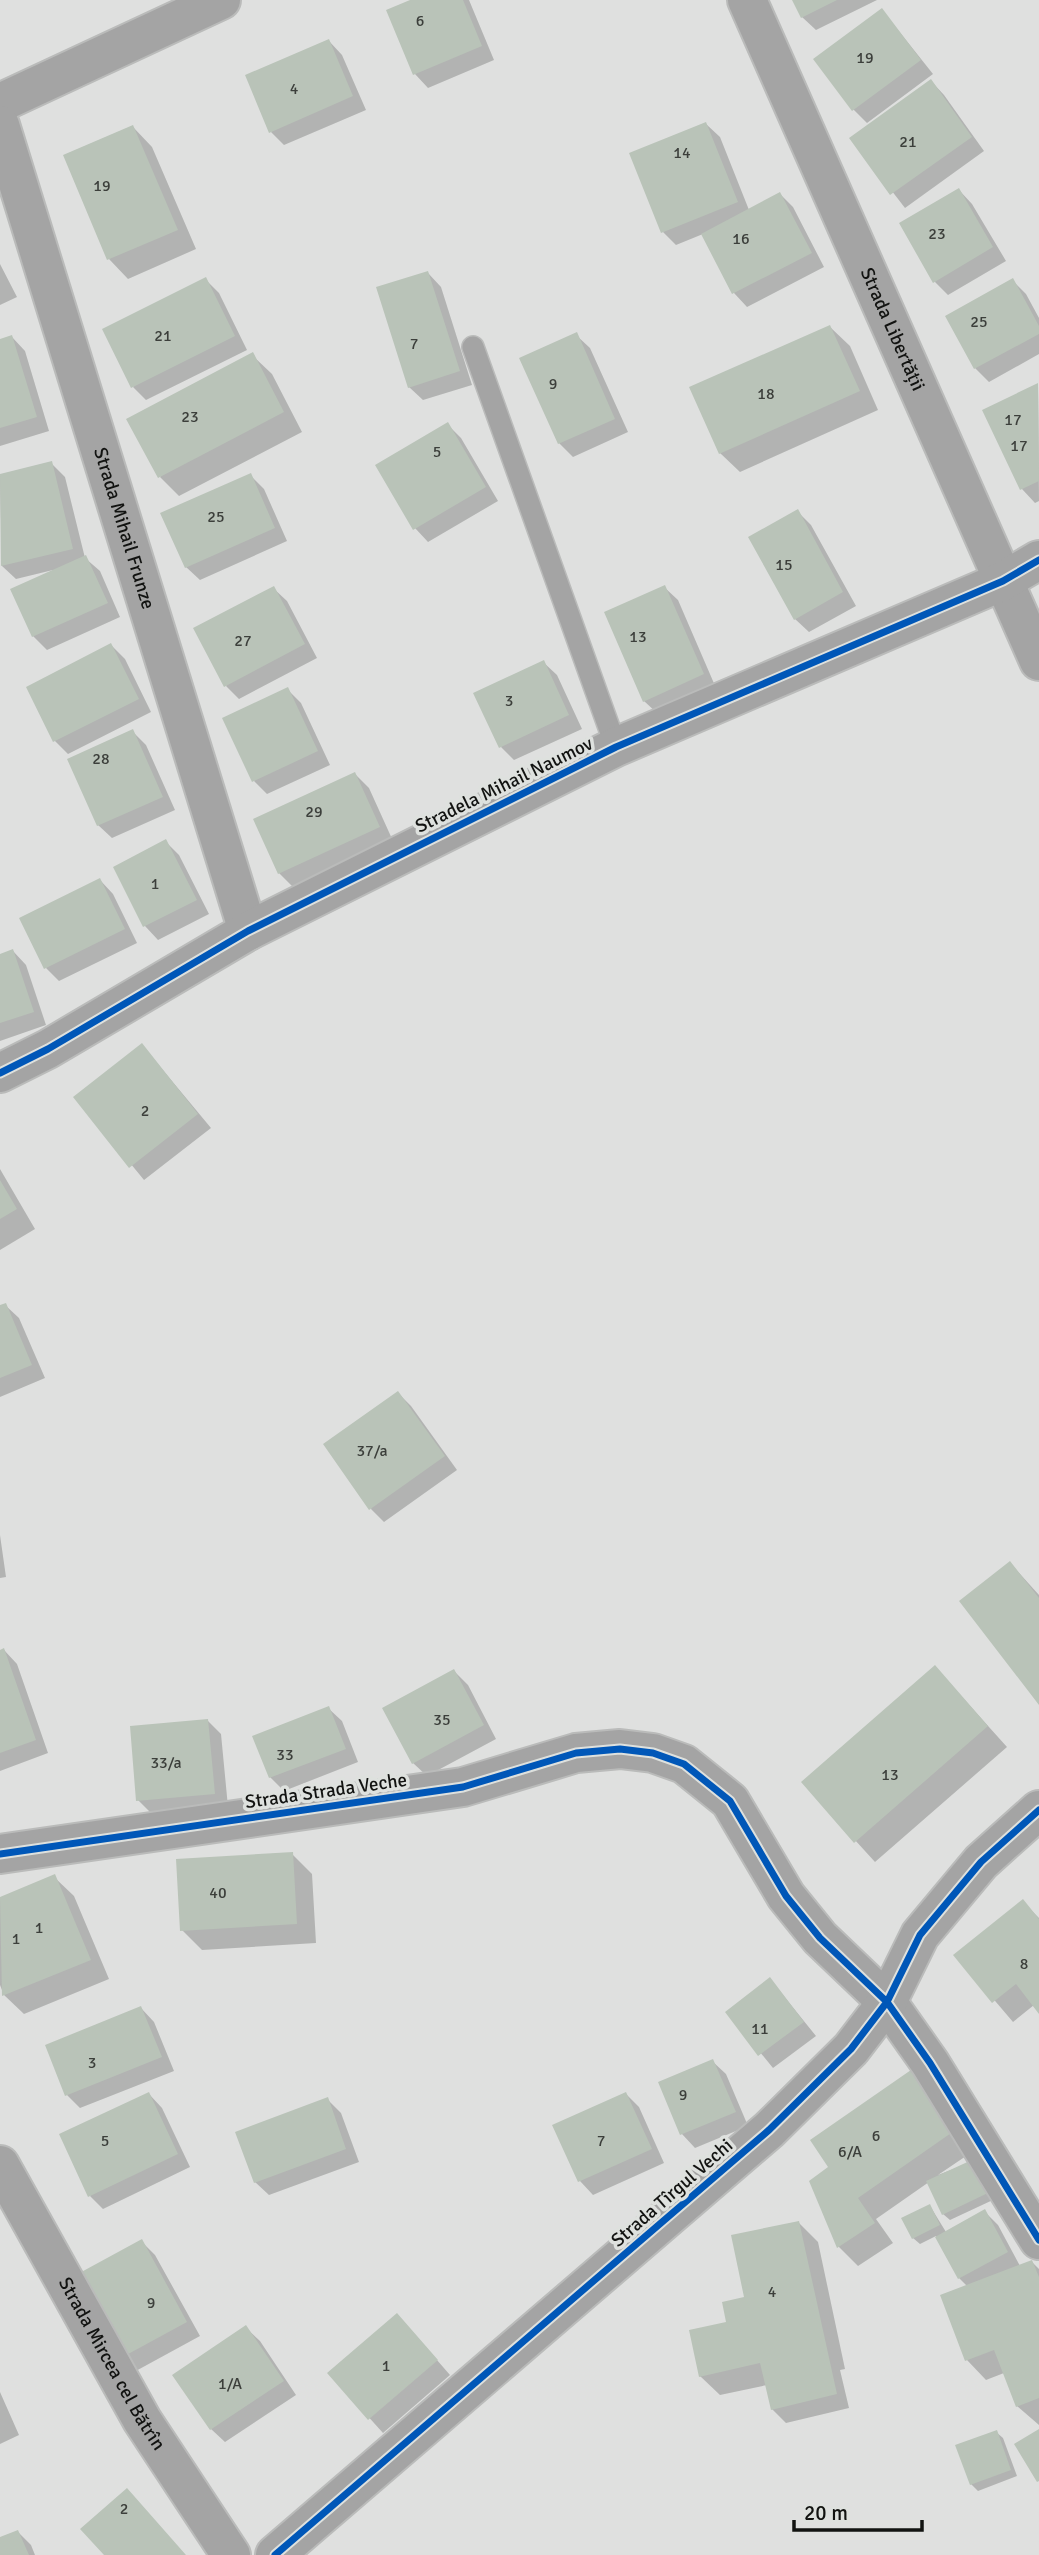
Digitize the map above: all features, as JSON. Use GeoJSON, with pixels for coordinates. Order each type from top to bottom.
{"type":"FeatureCollection","features":[{"type":"Feature","properties":{"kind":"street"},"geometry":{"type":"LineString","coordinates":[[0,103],[221,0]]}},
{"type":"Feature","properties":{"kind":"street","name":"Strada Libertății"},"geometry":{"type":"LineString","coordinates":[[747,0],[1039,661]]}},
{"type":"Feature","properties":{"kind":"street","name":"Strada Mihail Frunze"},"geometry":{"type":"LineString","coordinates":[[0,125],[248,931]]}},
{"type":"Feature","properties":{"kind":"street","name":"Stradela Mihail Naumov"},"geometry":{"type":"LineString","coordinates":[[0,1073],[48,1049],[248,931],[616,747],[1003,581],[1039,560]]}},
{"type":"Feature","properties":{"kind":"street","name":"Strada Strada Veche"},"geometry":{"type":"LineString","coordinates":[[0,1854],[463,1787],[576,1753],[620,1749],[653,1753],[684,1764],[730,1801],[786,1896],[820,1938],[887,2001]]}},
{"type":"Feature","properties":{"kind":"street","name":"Strada Tîrgul Vechi"},"geometry":{"type":"LineString","coordinates":[[275,2555],[769,2130],[851,2049],[887,2001],[920,1935],[981,1862],[1039,1810]]}},
{"type":"Feature","properties":{"kind":"street"},"geometry":{"type":"LineString","coordinates":[[887,2001],[930,2063],[1039,2240]]}},
{"type":"Feature","properties":{"kind":"street","name":"Strada Mircea cel Bătrîn"},"geometry":{"type":"LineString","coordinates":[[0,2165],[142,2420],[231,2555]]}},
{"type":"Feature","properties":{"kind":"lane","name":"Stradela Mihail Naumov"},"geometry":{"type":"LineString","coordinates":[[473,347],[616,747]]}},
{"type":"Feature","properties":{"kind":"building"},"geometry":{"type":"Polygon","coordinates":[[[410,0],[463,0],[482,46],[413,75],[386,10],[410,0]]]}},
{"type":"Feature","properties":{"kind":"building"},"geometry":{"type":"Polygon","coordinates":[[[792,0],[837,0],[801,18],[792,0]]]}},
{"type":"Feature","properties":{"kind":"building"},"geometry":{"type":"Polygon","coordinates":[[[882,8],[921,60],[852,111],[813,59],[882,8]]]}},
{"type":"Feature","properties":{"kind":"building"},"geometry":{"type":"Polygon","coordinates":[[[329,39],[353,96],[269,133],[245,75],[329,39]]]}},
{"type":"Feature","properties":{"kind":"building"},"geometry":{"type":"Polygon","coordinates":[[[931,79],[972,137],[890,195],[849,138],[931,79]]]}},
{"type":"Feature","properties":{"kind":"building"},"geometry":{"type":"Polygon","coordinates":[[[706,122],[738,202],[661,233],[629,153],[706,122]]]}},
{"type":"Feature","properties":{"kind":"building"},"geometry":{"type":"Polygon","coordinates":[[[133,125],[178,230],[107,260],[63,155],[133,125]]]}},
{"type":"Feature","properties":{"kind":"building"},"geometry":{"type":"Polygon","coordinates":[[[959,188],[993,247],[933,283],[899,223],[959,188]]]}},
{"type":"Feature","properties":{"kind":"building"},"geometry":{"type":"Polygon","coordinates":[[[780,192],[812,253],[732,294],[701,234],[780,192]]]}},
{"type":"Feature","properties":{"kind":"building"},"geometry":{"type":"Polygon","coordinates":[[[428,271],[460,371],[408,388],[376,287],[428,271]]]}},
{"type":"Feature","properties":{"kind":"building"},"geometry":{"type":"Polygon","coordinates":[[[206,277],[235,336],[131,388],[102,329],[206,277]]]}},
{"type":"Feature","properties":{"kind":"building"},"geometry":{"type":"Polygon","coordinates":[[[1013,278],[1039,326],[1039,334],[974,369],[945,316],[1013,278]]]}},
{"type":"Feature","properties":{"kind":"building"},"geometry":{"type":"Polygon","coordinates":[[[830,325],[860,391],[719,454],[689,387],[830,325]]]}},
{"type":"Feature","properties":{"kind":"building"},"geometry":{"type":"Polygon","coordinates":[[[577,332],[615,419],[558,444],[519,358],[577,332]]]}},
{"type":"Feature","properties":{"kind":"building"},"geometry":{"type":"Polygon","coordinates":[[[12,335],[37,417],[0,428],[0,339],[12,335]]]}},
{"type":"Feature","properties":{"kind":"building"},"geometry":{"type":"Polygon","coordinates":[[[253,352],[284,412],[158,478],[126,419],[253,352]]]}},
{"type":"Feature","properties":{"kind":"building"},"geometry":{"type":"Polygon","coordinates":[[[1038,383],[1039,481],[1020,490],[982,410],[1038,383]]]}},
{"type":"Feature","properties":{"kind":"building"},"geometry":{"type":"Polygon","coordinates":[[[448,422],[486,487],[413,530],[375,465],[448,422]]]}},
{"type":"Feature","properties":{"kind":"building"},"geometry":{"type":"Polygon","coordinates":[[[52,461],[73,549],[1,566],[0,474],[52,461]]]}},
{"type":"Feature","properties":{"kind":"building"},"geometry":{"type":"Polygon","coordinates":[[[251,473],[275,528],[185,568],[160,513],[251,473]]]}},
{"type":"Feature","properties":{"kind":"building"},"geometry":{"type":"Polygon","coordinates":[[[798,509],[843,592],[794,620],[748,537],[798,509]]]}},
{"type":"Feature","properties":{"kind":"building"},"geometry":{"type":"Polygon","coordinates":[[[86,555],[108,603],[32,637],[10,589],[86,555]]]}},
{"type":"Feature","properties":{"kind":"building"},"geometry":{"type":"Polygon","coordinates":[[[665,585],[704,674],[643,702],[604,612],[665,585]]]}},
{"type":"Feature","properties":{"kind":"building"},"geometry":{"type":"Polygon","coordinates":[[[274,586],[305,644],[224,687],[193,628],[274,586]]]}},
{"type":"Feature","properties":{"kind":"building"},"geometry":{"type":"Polygon","coordinates":[[[111,643],[139,699],[53,742],[26,687],[111,643]]]}},
{"type":"Feature","properties":{"kind":"building"},"geometry":{"type":"Polygon","coordinates":[[[544,660],[569,715],[499,748],[473,693],[544,660]]]}},
{"type":"Feature","properties":{"kind":"building"},"geometry":{"type":"Polygon","coordinates":[[[288,687],[318,751],[252,782],[222,718],[288,687]]]}},
{"type":"Feature","properties":{"kind":"building"},"geometry":{"type":"Polygon","coordinates":[[[133,729],[163,797],[97,826],[67,759],[133,729]]]}},
{"type":"Feature","properties":{"kind":"building"},"geometry":{"type":"Polygon","coordinates":[[[355,772],[380,827],[278,874],[253,819],[355,772]]]}},
{"type":"Feature","properties":{"kind":"building"},"geometry":{"type":"Polygon","coordinates":[[[166,839],[197,900],[143,927],[113,867],[166,839]]]}},
{"type":"Feature","properties":{"kind":"building"},"geometry":{"type":"Polygon","coordinates":[[[100,878],[125,929],[44,969],[19,918],[100,878]]]}},
{"type":"Feature","properties":{"kind":"building"},"geometry":{"type":"Polygon","coordinates":[[[13,949],[34,1012],[0,1023],[0,954],[13,949]]]}},
{"type":"Feature","properties":{"kind":"building"},"geometry":{"type":"Polygon","coordinates":[[[142,1043],[198,1114],[129,1168],[73,1097],[142,1043]]]}},
{"type":"Feature","properties":{"kind":"building"},"geometry":{"type":"Polygon","coordinates":[[[0,1180],[17,1209],[0,1219],[0,1180]]]}},
{"type":"Feature","properties":{"kind":"building"},"geometry":{"type":"Polygon","coordinates":[[[6,1303],[32,1365],[0,1378],[0,1305],[6,1303]]]}},
{"type":"Feature","properties":{"kind":"building"},"geometry":{"type":"Polygon","coordinates":[[[398,1391],[445,1456],[369,1510],[323,1444],[398,1391]]]}},
{"type":"Feature","properties":{"kind":"building"},"geometry":{"type":"Polygon","coordinates":[[[1010,1561],[1039,1598],[1039,1705],[959,1601],[1010,1561]]]}},
{"type":"Feature","properties":{"kind":"building"},"geometry":{"type":"Polygon","coordinates":[[[4,1648],[36,1740],[0,1753],[0,1650],[4,1648]]]}},
{"type":"Feature","properties":{"kind":"building"},"geometry":{"type":"Polygon","coordinates":[[[935,1665],[988,1726],[854,1843],[801,1782],[935,1665]]]}},
{"type":"Feature","properties":{"kind":"building"},"geometry":{"type":"Polygon","coordinates":[[[454,1669],[484,1725],[412,1764],[382,1708],[454,1669]]]}},
{"type":"Feature","properties":{"kind":"building"},"geometry":{"type":"Polygon","coordinates":[[[329,1706],[346,1749],[269,1778],[252,1736],[329,1706]]]}},
{"type":"Feature","properties":{"kind":"building"},"geometry":{"type":"Polygon","coordinates":[[[208,1719],[215,1794],[136,1801],[130,1726],[208,1719]]]}},
{"type":"Feature","properties":{"kind":"building"},"geometry":{"type":"Polygon","coordinates":[[[293,1852],[297,1924],[180,1931],[176,1859],[293,1852]]]}},
{"type":"Feature","properties":{"kind":"building"},"geometry":{"type":"Polygon","coordinates":[[[55,1874],[91,1960],[2,1996],[0,1897],[55,1874]]]}},
{"type":"Feature","properties":{"kind":"building"},"geometry":{"type":"Polygon","coordinates":[[[1023,1899],[1039,1919],[1039,2014],[1016,1984],[992,2003],[953,1955],[1023,1899]]]}},
{"type":"Feature","properties":{"kind":"building"},"geometry":{"type":"Polygon","coordinates":[[[770,1977],[804,2022],[758,2056],[725,2012],[770,1977]]]}},
{"type":"Feature","properties":{"kind":"building"},"geometry":{"type":"Polygon","coordinates":[[[141,2006],[162,2057],[65,2096],[45,2045],[141,2006]]]}},
{"type":"Feature","properties":{"kind":"building"},"geometry":{"type":"Polygon","coordinates":[[[713,2059],[736,2112],[680,2135],[658,2082],[713,2059]]]}},
{"type":"Feature","properties":{"kind":"building"},"geometry":{"type":"Polygon","coordinates":[[[911,2070],[954,2131],[858,2198],[875,2223],[837,2248],[809,2181],[828,2167],[810,2140],[911,2070]]]}},
{"type":"Feature","properties":{"kind":"building"},"geometry":{"type":"Polygon","coordinates":[[[149,2092],[178,2154],[88,2197],[59,2134],[149,2092]]]}},
{"type":"Feature","properties":{"kind":"building"},"geometry":{"type":"Polygon","coordinates":[[[626,2092],[652,2149],[578,2182],[552,2125],[626,2092]]]}},
{"type":"Feature","properties":{"kind":"building"},"geometry":{"type":"Polygon","coordinates":[[[328,2097],[346,2149],[254,2183],[235,2132],[328,2097]]]}},
{"type":"Feature","properties":{"kind":"building"},"geometry":{"type":"Polygon","coordinates":[[[974,2159],[990,2192],[942,2215],[926,2181],[974,2159]]]}},
{"type":"Feature","properties":{"kind":"building"},"geometry":{"type":"Polygon","coordinates":[[[930,2204],[940,2225],[912,2239],[901,2218],[930,2204]]]}},
{"type":"Feature","properties":{"kind":"building"},"geometry":{"type":"Polygon","coordinates":[[[985,2209],[1008,2252],[958,2279],[935,2237],[985,2209]]]}},
{"type":"Feature","properties":{"kind":"building"},"geometry":{"type":"Polygon","coordinates":[[[799,2221],[837,2394],[771,2410],[760,2363],[699,2377],[689,2330],[726,2322],[722,2302],[744,2297],[731,2235],[799,2221]]]}},
{"type":"Feature","properties":{"kind":"building"},"geometry":{"type":"Polygon","coordinates":[[[142,2239],[187,2322],[119,2359],[74,2276],[142,2239]]]}},
{"type":"Feature","properties":{"kind":"building"},"geometry":{"type":"Polygon","coordinates":[[[1032,2260],[1039,2277],[1039,2398],[1016,2407],[994,2350],[965,2361],[940,2295],[1032,2260]]]}},
{"type":"Feature","properties":{"kind":"building"},"geometry":{"type":"Polygon","coordinates":[[[397,2313],[438,2360],[368,2420],[327,2373],[397,2313]]]}},
{"type":"Feature","properties":{"kind":"building"},"geometry":{"type":"Polygon","coordinates":[[[246,2325],[284,2381],[210,2430],[172,2375],[246,2325]]]}},
{"type":"Feature","properties":{"kind":"building"},"geometry":{"type":"Polygon","coordinates":[[[1039,2429],[1039,2481],[1037,2482],[1014,2444],[1039,2429]]]}},
{"type":"Feature","properties":{"kind":"building"},"geometry":{"type":"Polygon","coordinates":[[[997,2430],[1011,2470],[970,2485],[955,2445],[997,2430]]]}},
{"type":"Feature","properties":{"kind":"building"},"geometry":{"type":"Polygon","coordinates":[[[127,2488],[186,2555],[104,2555],[80,2529],[127,2488]]]}},
{"type":"Feature","properties":{"kind":"building"},"geometry":{"type":"Polygon","coordinates":[[[18,2530],[29,2555],[0,2555],[0,2537],[18,2530]]]}},
{"type":"Feature","properties":{"kind":"cycle path"},"geometry":{"type":"LineString","coordinates":[[0,1073],[48,1049],[248,931],[616,747],[1003,581],[1039,560]]}},
{"type":"Feature","properties":{"kind":"cycle path"},"geometry":{"type":"LineString","coordinates":[[0,1854],[463,1787],[576,1753],[620,1749],[653,1753],[684,1764],[730,1801],[786,1896],[820,1938],[887,2002],[930,2063],[1039,2240]]}},
{"type":"Feature","properties":{"kind":"cycle path"},"geometry":{"type":"LineString","coordinates":[[275,2555],[769,2130],[851,2049],[887,2002],[920,1935],[981,1862],[1039,1810]]}}]}
